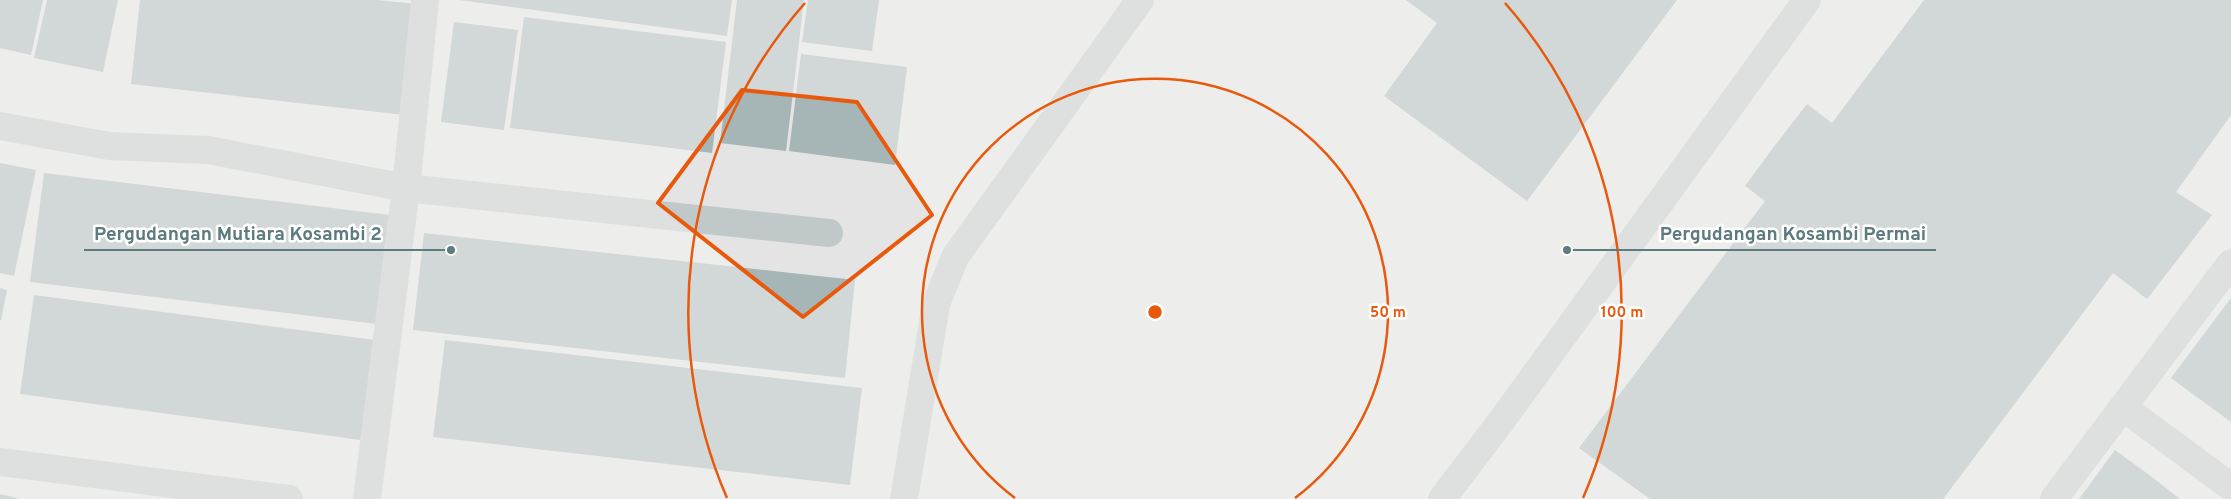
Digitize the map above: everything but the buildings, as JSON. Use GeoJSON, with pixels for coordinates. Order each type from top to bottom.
{"type":"FeatureCollection","features":[{"type":"Feature","properties":{"kind":"lane"},"geometry":{"type":"LineString","coordinates":[[367,499],[406,188],[425,0]]}},
{"type":"Feature","properties":{"kind":"lane"},"geometry":{"type":"LineString","coordinates":[[904,499],[936,304],[955,257],[1140,0]]}},
{"type":"Feature","properties":{"kind":"lane"},"geometry":{"type":"LineString","coordinates":[[1442,499],[1502,420],[1807,0]]}},
{"type":"Feature","properties":{"kind":"lane"},"geometry":{"type":"LineString","coordinates":[[0,126],[110,146],[208,150],[406,188],[829,234]]}},
{"type":"Feature","properties":{"kind":"lane"},"geometry":{"type":"LineString","coordinates":[[2054,499],[2231,263]]}},
{"type":"Feature","properties":{"kind":"lane"},"geometry":{"type":"LineString","coordinates":[[2124,408],[2231,487]]}},
{"type":"Feature","properties":{"kind":"lane"},"geometry":{"type":"LineString","coordinates":[[0,462],[289,499]]}},
{"type":"Feature","properties":{"kind":"highlighted area"},"geometry":{"type":"Polygon","coordinates":[[[742,90],[857,102],[932,215],[803,317],[658,203],[742,90]]]}},
{"type":"Feature","properties":{"kind":"shaded area"},"geometry":{"type":"Polygon","coordinates":[[[0,0],[2231,0],[2231,499],[0,499],[0,0]]]}},
{"type":"Feature","properties":{"kind":"place","name":"Pergudangan Mutiara Kosambi 2"},"geometry":{"type":"Point","coordinates":[451,250]}},
{"type":"Feature","properties":{"kind":"place","name":"Pergudangan Kosambi Permai"},"geometry":{"type":"Point","coordinates":[1567,250]}}]}
